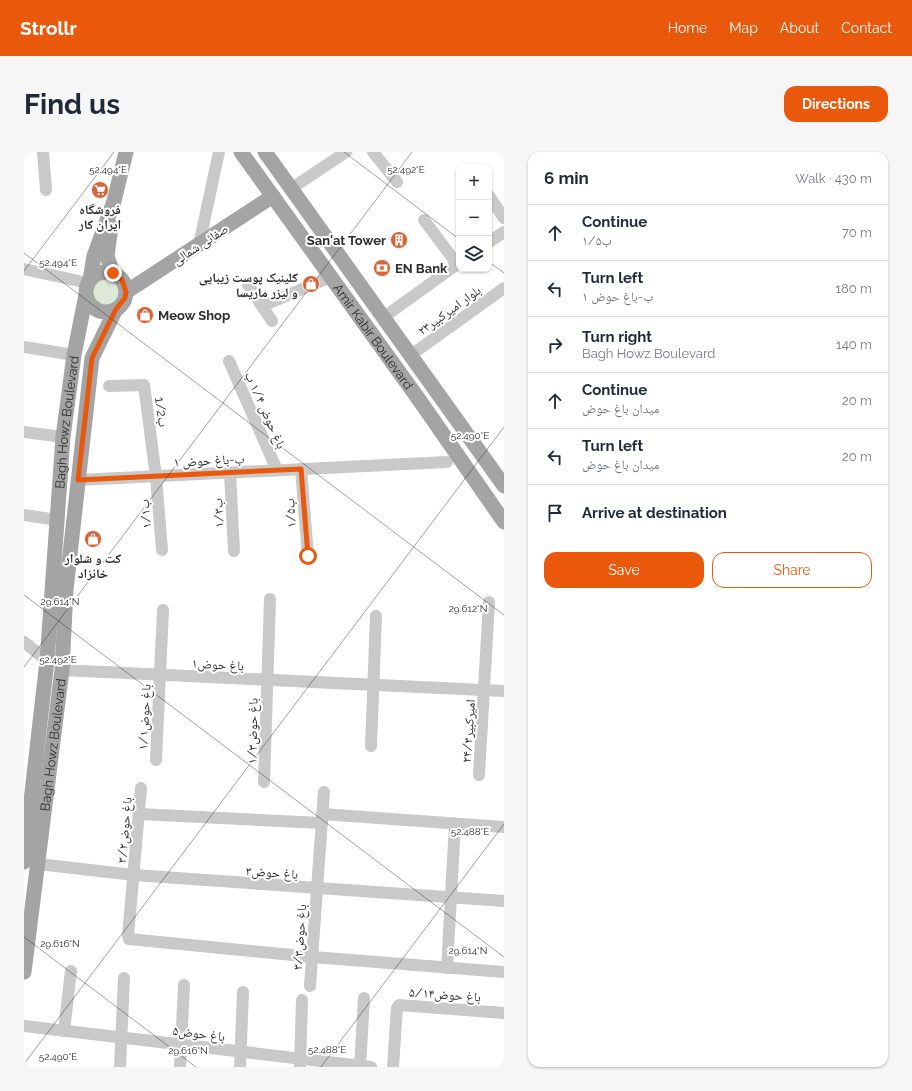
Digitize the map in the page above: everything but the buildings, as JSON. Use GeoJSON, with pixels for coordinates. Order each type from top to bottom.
{"type":"FeatureCollection","features":[{"type":"Feature","properties":{"kind":"main road","name":"Bagh Howz Boulevard"},"geometry":{"type":"LineString","coordinates":[[28,855],[62,670],[58,597],[57,520],[63,437],[74,355],[94,256],[114,201],[126,152]]}},
{"type":"Feature","properties":{"kind":"main road","name":"Amir Kabir Boulevard"},"geometry":{"type":"LineString","coordinates":[[241,152],[331,276],[504,522]]}},
{"type":"Feature","properties":{"kind":"main road","name":"Amir Kabir Boulevard"},"geometry":{"type":"LineString","coordinates":[[265,152],[504,486]]}},
{"type":"Feature","properties":{"kind":"main road","name":"صفائی شمالی"},"geometry":{"type":"LineString","coordinates":[[126,292],[273,196]]}},
{"type":"Feature","properties":{"kind":"main road","name":"Bagh Howz Boulevard"},"geometry":{"type":"LineString","coordinates":[[113,273],[107,256],[114,201]]}},
{"type":"Feature","properties":{"kind":"main road"},"geometry":{"type":"LineString","coordinates":[[103,272],[113,273],[122,280],[126,292],[122,304],[116,309],[104,312],[92,306],[88,286],[103,272]]}},
{"type":"Feature","properties":{"kind":"main road","name":"Bagh Howz Boulevard"},"geometry":{"type":"LineString","coordinates":[[24,972],[28,855],[47,661],[78,480],[92,358],[116,309]]}},
{"type":"Feature","properties":{"kind":"main road"},"geometry":{"type":"LineString","coordinates":[[425,409],[442,398]]}},
{"type":"Feature","properties":{"kind":"street"},"geometry":{"type":"LineString","coordinates":[[43,152],[46,190]]}},
{"type":"Feature","properties":{"kind":"street"},"geometry":{"type":"LineString","coordinates":[[199,244],[219,152]]}},
{"type":"Feature","properties":{"kind":"street"},"geometry":{"type":"LineString","coordinates":[[292,188],[346,152]]}},
{"type":"Feature","properties":{"kind":"street"},"geometry":{"type":"LineString","coordinates":[[373,152],[397,182]]}},
{"type":"Feature","properties":{"kind":"street"},"geometry":{"type":"LineString","coordinates":[[492,200],[504,218]]}},
{"type":"Feature","properties":{"kind":"street"},"geometry":{"type":"LineString","coordinates":[[424,220],[456,261]]}},
{"type":"Feature","properties":{"kind":"street"},"geometry":{"type":"LineString","coordinates":[[492,240],[504,232]]}},
{"type":"Feature","properties":{"kind":"street"},"geometry":{"type":"LineString","coordinates":[[384,318],[456,265]]}},
{"type":"Feature","properties":{"kind":"street"},"geometry":{"type":"LineString","coordinates":[[24,269],[88,286]]}},
{"type":"Feature","properties":{"kind":"street"},"geometry":{"type":"LineString","coordinates":[[262,306],[331,276]]}},
{"type":"Feature","properties":{"kind":"street"},"geometry":{"type":"LineString","coordinates":[[248,285],[272,321]]}},
{"type":"Feature","properties":{"kind":"street","name":"۲۳بلوار امیرکبیر"},"geometry":{"type":"LineString","coordinates":[[411,355],[504,288]]}},
{"type":"Feature","properties":{"kind":"street"},"geometry":{"type":"LineString","coordinates":[[24,347],[74,355]]}},
{"type":"Feature","properties":{"kind":"street","name":"باغ حوض ۱/۴ ب"},"geometry":{"type":"LineString","coordinates":[[229,361],[277,470]]}},
{"type":"Feature","properties":{"kind":"street","name":"1/2ب"},"geometry":{"type":"LineString","coordinates":[[109,386],[144,385],[156,477]]}},
{"type":"Feature","properties":{"kind":"street"},"geometry":{"type":"LineString","coordinates":[[24,432],[63,437]]}},
{"type":"Feature","properties":{"kind":"street","name":"۱ ب-باغ حوض"},"geometry":{"type":"LineString","coordinates":[[78,480],[447,462]]}},
{"type":"Feature","properties":{"kind":"street","name":"ب۱/۵"},"geometry":{"type":"LineString","coordinates":[[301,469],[308,556]]}},
{"type":"Feature","properties":{"kind":"street","name":"ب۱/۳"},"geometry":{"type":"LineString","coordinates":[[230,473],[234,551]]}},
{"type":"Feature","properties":{"kind":"street","name":"ب۱/۱"},"geometry":{"type":"LineString","coordinates":[[156,477],[162,550]]}},
{"type":"Feature","properties":{"kind":"street"},"geometry":{"type":"LineString","coordinates":[[24,515],[57,520]]}},
{"type":"Feature","properties":{"kind":"street","name":"باغ حوض۱/۳"},"geometry":{"type":"LineString","coordinates":[[264,782],[270,599]]}},
{"type":"Feature","properties":{"kind":"street","name":"امیرکبیر۲۴/۳"},"geometry":{"type":"LineString","coordinates":[[479,775],[485,690],[488,602]]}},
{"type":"Feature","properties":{"kind":"street","name":"باغ حوض۱/۱"},"geometry":{"type":"LineString","coordinates":[[156,760],[163,610]]}},
{"type":"Feature","properties":{"kind":"street"},"geometry":{"type":"LineString","coordinates":[[371,746],[376,616]]}},
{"type":"Feature","properties":{"kind":"street"},"geometry":{"type":"LineString","coordinates":[[24,642],[47,661]]}},
{"type":"Feature","properties":{"kind":"street","name":"باغ حوض۱"},"geometry":{"type":"LineString","coordinates":[[62,670],[373,686],[504,691]]}},
{"type":"Feature","properties":{"kind":"street","name":"باغ حوض۳/۲"},"geometry":{"type":"LineString","coordinates":[[141,788],[128,936],[129,939],[312,957]]}},
{"type":"Feature","properties":{"kind":"street","name":"باغ حوض۳/۳"},"geometry":{"type":"LineString","coordinates":[[310,986],[324,792]]}},
{"type":"Feature","properties":{"kind":"street"},"geometry":{"type":"LineString","coordinates":[[139,814],[322,818],[504,827]]}},
{"type":"Feature","properties":{"kind":"street"},"geometry":{"type":"LineString","coordinates":[[447,968],[455,824]]}},
{"type":"Feature","properties":{"kind":"street","name":"باغ حوض۳"},"geometry":{"type":"LineString","coordinates":[[28,855],[134,875],[316,889],[504,901]]}},
{"type":"Feature","properties":{"kind":"street"},"geometry":{"type":"LineString","coordinates":[[312,957],[504,972]]}},
{"type":"Feature","properties":{"kind":"street"},"geometry":{"type":"LineString","coordinates":[[64,1031],[71,971]]}},
{"type":"Feature","properties":{"kind":"street"},"geometry":{"type":"LineString","coordinates":[[120,1067],[124,978]]}},
{"type":"Feature","properties":{"kind":"street"},"geometry":{"type":"LineString","coordinates":[[180,1067],[184,985]]}},
{"type":"Feature","properties":{"kind":"street"},"geometry":{"type":"LineString","coordinates":[[240,1067],[243,992]]}},
{"type":"Feature","properties":{"kind":"street"},"geometry":{"type":"LineString","coordinates":[[364,998],[364,1067]]}},
{"type":"Feature","properties":{"kind":"street"},"geometry":{"type":"LineString","coordinates":[[300,1063],[302,1000]]}},
{"type":"Feature","properties":{"kind":"street","name":"باغ حوض۵/۱۴"},"geometry":{"type":"LineString","coordinates":[[393,1067],[397,1008],[399,1005],[504,1013]]}},
{"type":"Feature","properties":{"kind":"street","name":"باغ حوض۵"},"geometry":{"type":"LineString","coordinates":[[24,1026],[241,1052],[300,1063],[364,1067]]}},
{"type":"Feature","properties":{"kind":"green space"},"geometry":{"type":"Polygon","coordinates":[[[106,278],[116,282],[120,292],[116,302],[106,306],[96,302],[92,292],[96,282],[106,278]]]}},
{"type":"Feature","properties":{"kind":"place","name":"فروشگاه ایران کار"},"geometry":{"type":"Point","coordinates":[100,190]}},
{"type":"Feature","properties":{"kind":"place","name":"San'at Tower"},"geometry":{"type":"Point","coordinates":[399,240]}},
{"type":"Feature","properties":{"kind":"place","name":"EN Bank"},"geometry":{"type":"Point","coordinates":[382,268]}},
{"type":"Feature","properties":{"kind":"place","name":"کلینیک پوست زیبایی و لیزر ماریسا"},"geometry":{"type":"Point","coordinates":[311,284]}},
{"type":"Feature","properties":{"kind":"place","name":"Meow Shop"},"geometry":{"type":"Point","coordinates":[145,315]}},
{"type":"Feature","properties":{"kind":"place","name":"کت و شلوار خانزاد"},"geometry":{"type":"Point","coordinates":[93,539]}},
{"type":"Feature","properties":{"kind":"route"},"geometry":{"type":"LineString","coordinates":[[113,273],[122,280],[125,286],[125,298],[122,304],[116,309],[92,358],[78,480],[301,469],[308,556]]}}]}
